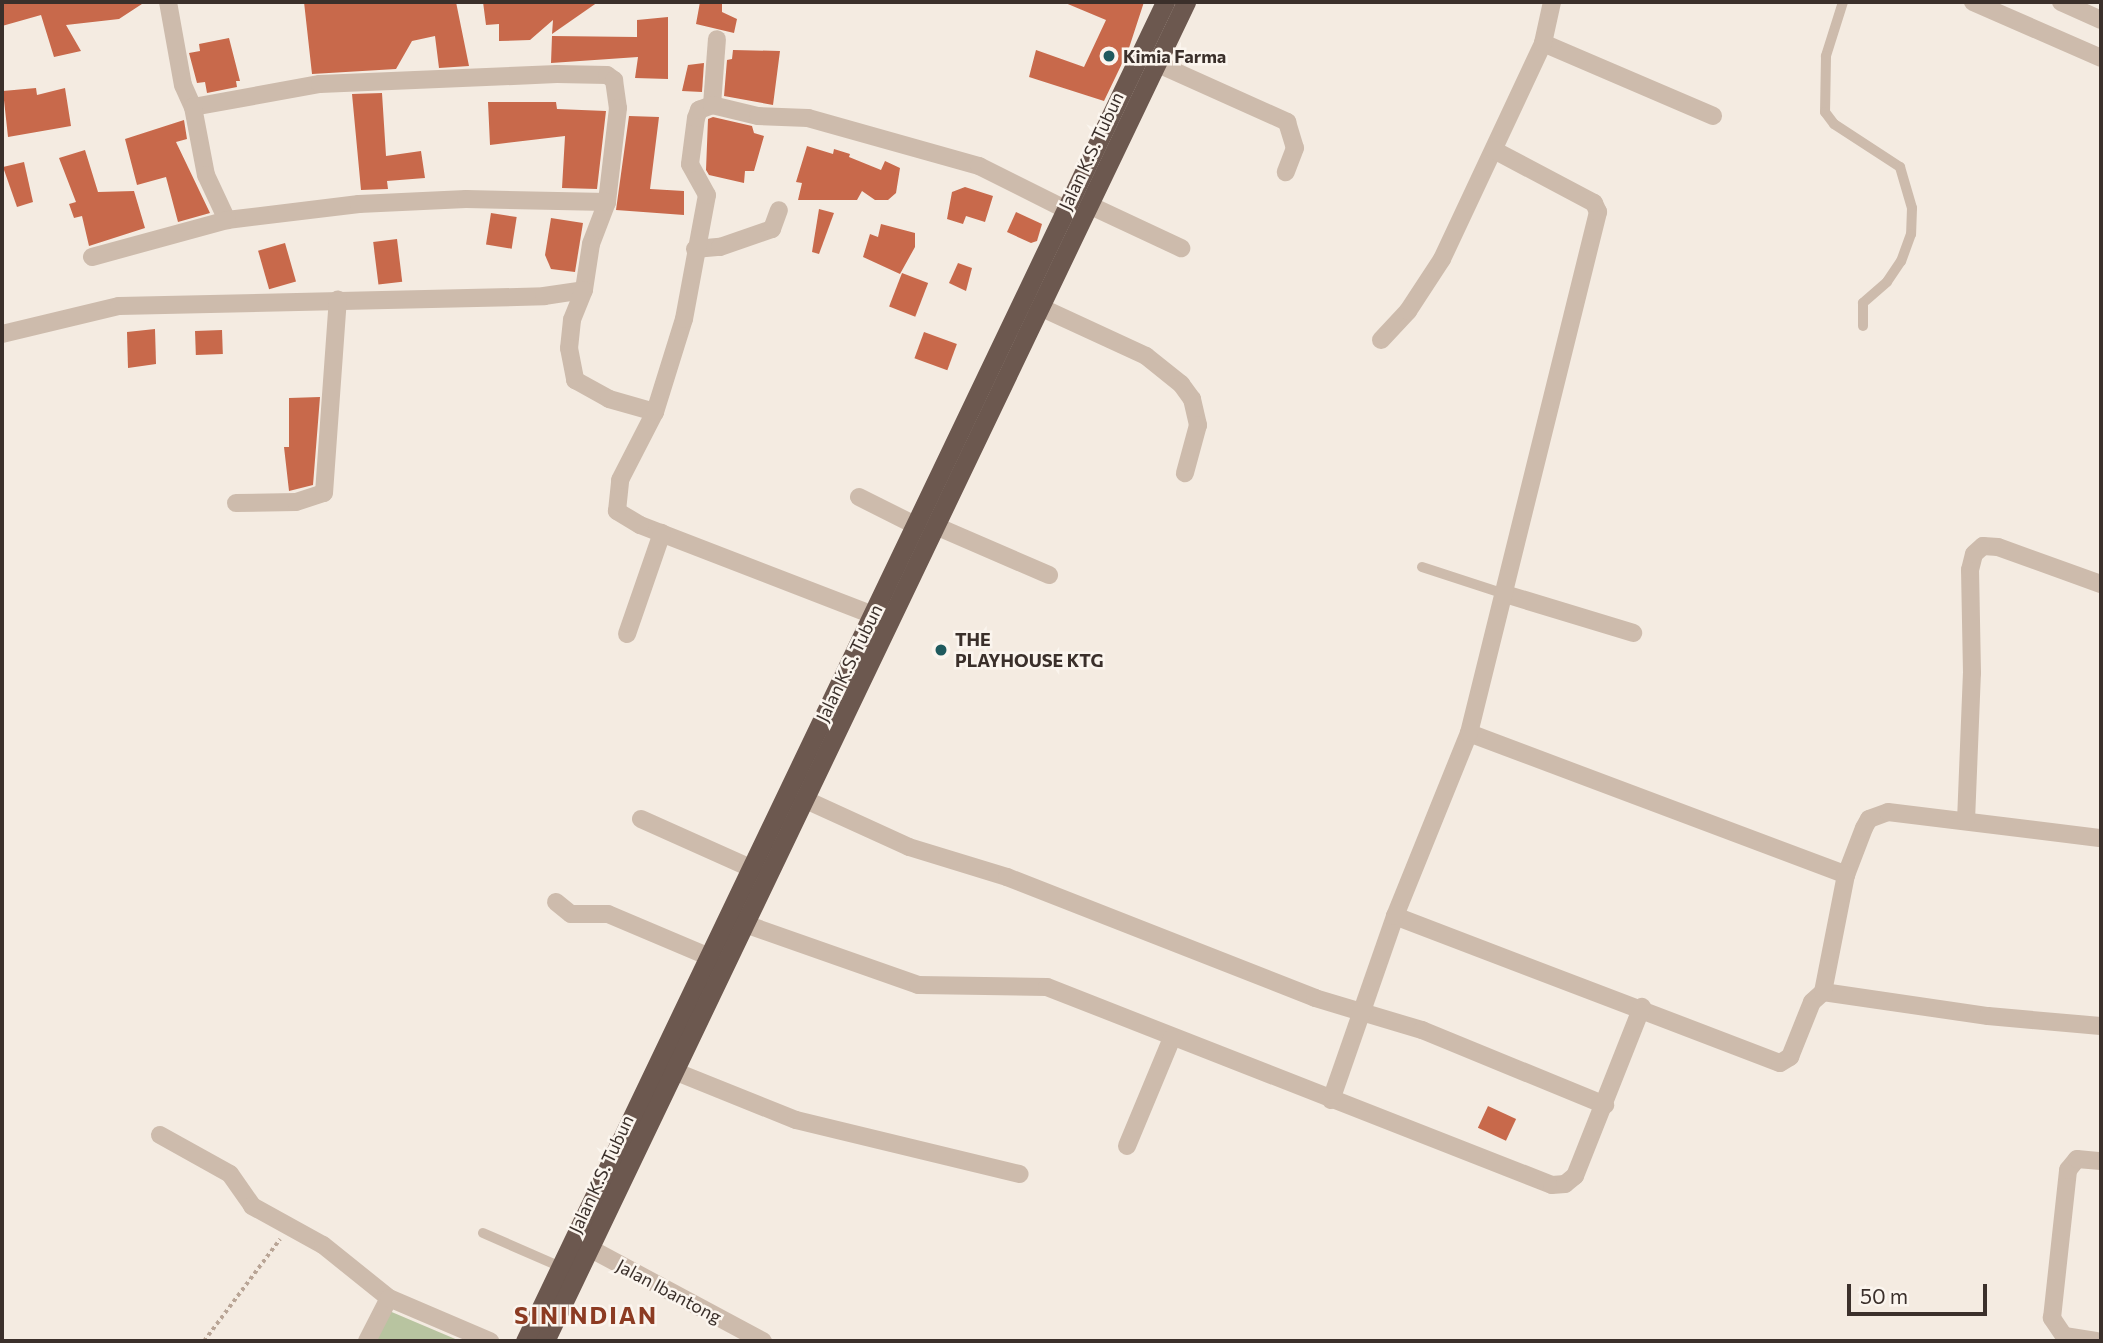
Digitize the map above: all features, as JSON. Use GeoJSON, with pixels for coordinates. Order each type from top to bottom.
{"type":"FeatureCollection","features":[{"type":"Feature","properties":{"kind":"highway","name":"Jalan K.S. Tubun"},"geometry":{"type":"LineString","coordinates":[[736,921],[753,869],[884,619],[937,527],[1033,304],[1067,210],[1165,2]]}},
{"type":"Feature","properties":{"kind":"highway","name":"Jalan K.S. Tubun"},"geometry":{"type":"LineString","coordinates":[[545,1341],[582,1244],[690,995],[715,959],[806,800],[884,619],[917,526],[1033,304],[1089,205],[1186,2]]}},
{"type":"Feature","properties":{"kind":"highway","name":"Jalan K.S. Tubun"},"geometry":{"type":"LineString","coordinates":[[525,1341],[561,1267],[582,1244],[674,1071],[713,991],[715,959]]}},
{"type":"Feature","properties":{"kind":"street"},"geometry":{"type":"LineString","coordinates":[[168,2],[183,85],[192,107],[206,175],[227,220]]}},
{"type":"Feature","properties":{"kind":"street"},"geometry":{"type":"LineString","coordinates":[[1381,340],[1433,277],[1543,43],[1552,2]]}},
{"type":"Feature","properties":{"kind":"street"},"geometry":{"type":"LineString","coordinates":[[1973,2],[2101,58]]}},
{"type":"Feature","properties":{"kind":"street"},"geometry":{"type":"LineString","coordinates":[[2061,2],[2101,20]]}},
{"type":"Feature","properties":{"kind":"street"},"geometry":{"type":"LineString","coordinates":[[712,105],[717,39]]}},
{"type":"Feature","properties":{"kind":"street"},"geometry":{"type":"LineString","coordinates":[[1543,43],[1713,116]]}},
{"type":"Feature","properties":{"kind":"street"},"geometry":{"type":"LineString","coordinates":[[1156,63],[1287,122],[1295,148],[1286,172]]}},
{"type":"Feature","properties":{"kind":"street"},"geometry":{"type":"LineString","coordinates":[[192,107],[320,84],[607,75],[617,89],[618,108],[607,202],[591,244],[584,290],[572,320],[569,348],[575,380],[610,400],[655,412]]}},
{"type":"Feature","properties":{"kind":"street"},"geometry":{"type":"LineString","coordinates":[[884,619],[626,519],[615,503],[620,480],[655,412],[684,319],[707,195],[693,177],[690,144],[699,110],[712,105],[758,116],[808,118],[963,161],[1067,210]]}},
{"type":"Feature","properties":{"kind":"street"},"geometry":{"type":"LineString","coordinates":[[1332,1100],[1395,916],[1468,733],[1598,212],[1594,203],[1494,150]]}},
{"type":"Feature","properties":{"kind":"street"},"geometry":{"type":"LineString","coordinates":[[92,257],[227,220],[359,204],[466,200],[607,202]]}},
{"type":"Feature","properties":{"kind":"street"},"geometry":{"type":"LineString","coordinates":[[1089,205],[1181,248]]}},
{"type":"Feature","properties":{"kind":"street"},"geometry":{"type":"LineString","coordinates":[[695,249],[720,247],[772,229],[779,210]]}},
{"type":"Feature","properties":{"kind":"street"},"geometry":{"type":"LineString","coordinates":[[2,334],[119,306],[544,296],[584,290]]}},
{"type":"Feature","properties":{"kind":"street"},"geometry":{"type":"LineString","coordinates":[[236,503],[296,502],[324,493],[338,300]]}},
{"type":"Feature","properties":{"kind":"street"},"geometry":{"type":"LineString","coordinates":[[1033,304],[1146,356],[1181,384],[1192,399],[1198,425],[1185,473]]}},
{"type":"Feature","properties":{"kind":"street"},"geometry":{"type":"LineString","coordinates":[[859,497],[917,526]]}},
{"type":"Feature","properties":{"kind":"street"},"geometry":{"type":"LineString","coordinates":[[937,527],[1049,575]]}},
{"type":"Feature","properties":{"kind":"street"},"geometry":{"type":"LineString","coordinates":[[626,634],[662,533]]}},
{"type":"Feature","properties":{"kind":"street"},"geometry":{"type":"LineString","coordinates":[[1966,821],[1972,673],[1970,570],[1974,554],[1983,546],[1998,547],[2101,584]]}},
{"type":"Feature","properties":{"kind":"street"},"geometry":{"type":"LineString","coordinates":[[1504,594],[1633,634]]}},
{"type":"Feature","properties":{"kind":"street"},"geometry":{"type":"LineString","coordinates":[[1468,733],[1846,875]]}},
{"type":"Feature","properties":{"kind":"street"},"geometry":{"type":"LineString","coordinates":[[806,800],[909,847],[1007,877],[1292,990],[1362,1010],[1477,1050],[1605,1105]]}},
{"type":"Feature","properties":{"kind":"street"},"geometry":{"type":"LineString","coordinates":[[1395,916],[1642,1007],[1780,1063],[1790,1057],[1811,1002],[1823,992],[1846,875],[1858,838],[1878,814],[1966,821],[2101,838]]}},
{"type":"Feature","properties":{"kind":"street"},"geometry":{"type":"LineString","coordinates":[[640,819],[753,869]]}},
{"type":"Feature","properties":{"kind":"street"},"geometry":{"type":"LineString","coordinates":[[556,902],[571,914],[608,914],[715,959]]}},
{"type":"Feature","properties":{"kind":"street"},"geometry":{"type":"LineString","coordinates":[[736,921],[918,985],[1047,986],[1172,1038],[1558,1185],[1575,1176],[1642,1007]]}},
{"type":"Feature","properties":{"kind":"street"},"geometry":{"type":"LineString","coordinates":[[1823,992],[1976,1015],[2101,1026]]}},
{"type":"Feature","properties":{"kind":"street"},"geometry":{"type":"LineString","coordinates":[[1127,1146],[1172,1038]]}},
{"type":"Feature","properties":{"kind":"street"},"geometry":{"type":"LineString","coordinates":[[674,1071],[796,1119],[1020,1174]]}},
{"type":"Feature","properties":{"kind":"street"},"geometry":{"type":"LineString","coordinates":[[160,1135],[230,1174],[251,1206],[323,1245],[389,1298],[489,1341]]}},
{"type":"Feature","properties":{"kind":"street"},"geometry":{"type":"LineString","coordinates":[[2096,1341],[2064,1336],[2052,1318],[2068,1170],[2077,1159],[2101,1161]]}},
{"type":"Feature","properties":{"kind":"street","name":"Jalan Ibantong"},"geometry":{"type":"LineString","coordinates":[[582,1244],[764,1341]]}},
{"type":"Feature","properties":{"kind":"street"},"geometry":{"type":"LineString","coordinates":[[367,1341],[389,1298]]}},
{"type":"Feature","properties":{"kind":"lane"},"geometry":{"type":"LineString","coordinates":[[1843,2],[1826,56],[1825,113],[1834,124],[1900,167],[1912,208],[1911,234],[1901,261],[1887,282],[1863,303],[1863,326]]}},
{"type":"Feature","properties":{"kind":"lane"},"geometry":{"type":"LineString","coordinates":[[1422,567],[1504,594]]}},
{"type":"Feature","properties":{"kind":"lane"},"geometry":{"type":"LineString","coordinates":[[483,1233],[561,1267]]}},
{"type":"Feature","properties":{"kind":"path"},"geometry":{"type":"LineString","coordinates":[[204,1341],[290,1226]]}},
{"type":"Feature","properties":{"kind":"green space"},"geometry":{"type":"Polygon","coordinates":[[[387,1310],[460,1341],[373,1341],[387,1310]]]}},
{"type":"Feature","properties":{"kind":"building"},"geometry":{"type":"Polygon","coordinates":[[[2,2],[145,2],[119,19],[66,25],[81,51],[54,57],[41,15],[2,26],[2,2]]]}},
{"type":"Feature","properties":{"kind":"building"},"geometry":{"type":"Polygon","coordinates":[[[304,2],[456,2],[469,66],[439,68],[435,36],[412,41],[396,69],[312,74],[304,2]]]}},
{"type":"Feature","properties":{"kind":"building"},"geometry":{"type":"Polygon","coordinates":[[[483,2],[598,2],[552,34],[553,20],[530,40],[499,41],[499,24],[486,25],[483,2]]]}},
{"type":"Feature","properties":{"kind":"building"},"geometry":{"type":"Polygon","coordinates":[[[700,2],[722,2],[722,12],[737,19],[734,33],[696,24],[700,2]]]}},
{"type":"Feature","properties":{"kind":"building"},"geometry":{"type":"Polygon","coordinates":[[[1063,2],[1144,2],[1128,51],[1104,101],[1029,77],[1036,50],[1084,67],[1106,20],[1063,2]]]}},
{"type":"Feature","properties":{"kind":"building"},"geometry":{"type":"Polygon","coordinates":[[[668,17],[668,79],[635,78],[638,57],[551,63],[552,36],[637,37],[637,20],[668,17]]]}},
{"type":"Feature","properties":{"kind":"building"},"geometry":{"type":"Polygon","coordinates":[[[229,38],[240,81],[236,81],[237,87],[207,93],[205,82],[197,83],[189,53],[200,51],[199,44],[229,38]]]}},
{"type":"Feature","properties":{"kind":"building"},"geometry":{"type":"Polygon","coordinates":[[[733,50],[780,51],[773,105],[724,96],[727,60],[732,59],[733,50]]]}},
{"type":"Feature","properties":{"kind":"building"},"geometry":{"type":"Polygon","coordinates":[[[704,63],[702,92],[682,91],[688,65],[704,63]]]}},
{"type":"Feature","properties":{"kind":"building"},"geometry":{"type":"Polygon","coordinates":[[[36,88],[37,95],[65,88],[71,126],[8,137],[3,91],[36,88]]]}},
{"type":"Feature","properties":{"kind":"building"},"geometry":{"type":"Polygon","coordinates":[[[382,93],[386,156],[421,151],[425,178],[387,181],[388,189],[361,190],[352,94],[382,93]]]}},
{"type":"Feature","properties":{"kind":"building"},"geometry":{"type":"Polygon","coordinates":[[[488,102],[556,102],[557,109],[606,111],[597,189],[562,188],[565,136],[490,145],[488,102]]]}},
{"type":"Feature","properties":{"kind":"building"},"geometry":{"type":"Polygon","coordinates":[[[629,116],[659,117],[650,189],[684,191],[684,215],[616,210],[629,116]]]}},
{"type":"Feature","properties":{"kind":"building"},"geometry":{"type":"Polygon","coordinates":[[[713,117],[752,126],[754,133],[764,136],[754,171],[745,171],[744,183],[709,175],[706,170],[708,119],[713,117]]]}},
{"type":"Feature","properties":{"kind":"building"},"geometry":{"type":"Polygon","coordinates":[[[184,120],[187,139],[176,142],[210,213],[178,222],[166,177],[137,185],[125,139],[184,120]]]}},
{"type":"Feature","properties":{"kind":"building"},"geometry":{"type":"Polygon","coordinates":[[[807,146],[833,154],[834,149],[850,154],[849,157],[881,170],[885,161],[900,168],[896,193],[888,200],[875,200],[862,191],[857,200],[798,200],[802,183],[796,182],[807,146]]]}},
{"type":"Feature","properties":{"kind":"building"},"geometry":{"type":"Polygon","coordinates":[[[85,150],[98,192],[134,191],[145,228],[89,246],[82,216],[74,218],[69,204],[76,202],[59,158],[85,150]]]}},
{"type":"Feature","properties":{"kind":"building"},"geometry":{"type":"Polygon","coordinates":[[[24,162],[33,202],[17,207],[3,167],[24,162]]]}},
{"type":"Feature","properties":{"kind":"building"},"geometry":{"type":"Polygon","coordinates":[[[965,187],[993,196],[985,222],[966,216],[963,224],[947,219],[952,192],[965,187]]]}},
{"type":"Feature","properties":{"kind":"building"},"geometry":{"type":"Polygon","coordinates":[[[819,209],[834,213],[819,254],[812,252],[819,209]]]}},
{"type":"Feature","properties":{"kind":"building"},"geometry":{"type":"Polygon","coordinates":[[[1016,212],[1042,224],[1037,241],[1031,243],[1007,232],[1016,212]]]}},
{"type":"Feature","properties":{"kind":"building"},"geometry":{"type":"Polygon","coordinates":[[[491,213],[517,217],[512,249],[486,245],[491,213]]]}},
{"type":"Feature","properties":{"kind":"building"},"geometry":{"type":"Polygon","coordinates":[[[551,218],[583,223],[575,272],[551,269],[545,255],[551,218]]]}},
{"type":"Feature","properties":{"kind":"building"},"geometry":{"type":"Polygon","coordinates":[[[881,224],[915,233],[915,247],[900,274],[863,257],[870,234],[878,237],[881,224]]]}},
{"type":"Feature","properties":{"kind":"building"},"geometry":{"type":"Polygon","coordinates":[[[397,239],[402,282],[378,285],[373,242],[397,239]]]}},
{"type":"Feature","properties":{"kind":"building"},"geometry":{"type":"Polygon","coordinates":[[[285,243],[296,281],[269,289],[258,251],[285,243]]]}},
{"type":"Feature","properties":{"kind":"building"},"geometry":{"type":"Polygon","coordinates":[[[958,263],[972,268],[966,291],[949,283],[958,263]]]}},
{"type":"Feature","properties":{"kind":"building"},"geometry":{"type":"Polygon","coordinates":[[[902,273],[928,283],[915,317],[889,307],[902,273]]]}},
{"type":"Feature","properties":{"kind":"building"},"geometry":{"type":"Polygon","coordinates":[[[155,329],[156,364],[128,368],[127,332],[155,329]]]}},
{"type":"Feature","properties":{"kind":"building"},"geometry":{"type":"Polygon","coordinates":[[[222,330],[223,354],[196,355],[195,331],[222,330]]]}},
{"type":"Feature","properties":{"kind":"building"},"geometry":{"type":"Polygon","coordinates":[[[924,332],[957,344],[947,370],[914,358],[924,332]]]}},
{"type":"Feature","properties":{"kind":"building"},"geometry":{"type":"Polygon","coordinates":[[[320,397],[313,485],[289,491],[284,447],[289,447],[289,398],[320,397]]]}},
{"type":"Feature","properties":{"kind":"building"},"geometry":{"type":"Polygon","coordinates":[[[1488,1106],[1516,1119],[1506,1141],[1478,1128],[1488,1106]]]}},
{"type":"Feature","properties":{"kind":"place","name":"Kimia Farma"},"geometry":{"type":"Point","coordinates":[1109,56]}},
{"type":"Feature","properties":{"kind":"place","name":"THE PLAYHOUSE KTG"},"geometry":{"type":"Point","coordinates":[941,650]}},
{"type":"Feature","properties":{"kind":"district","name":"SININDIAN"},"geometry":{"type":"Point","coordinates":[586,1315]}}]}
